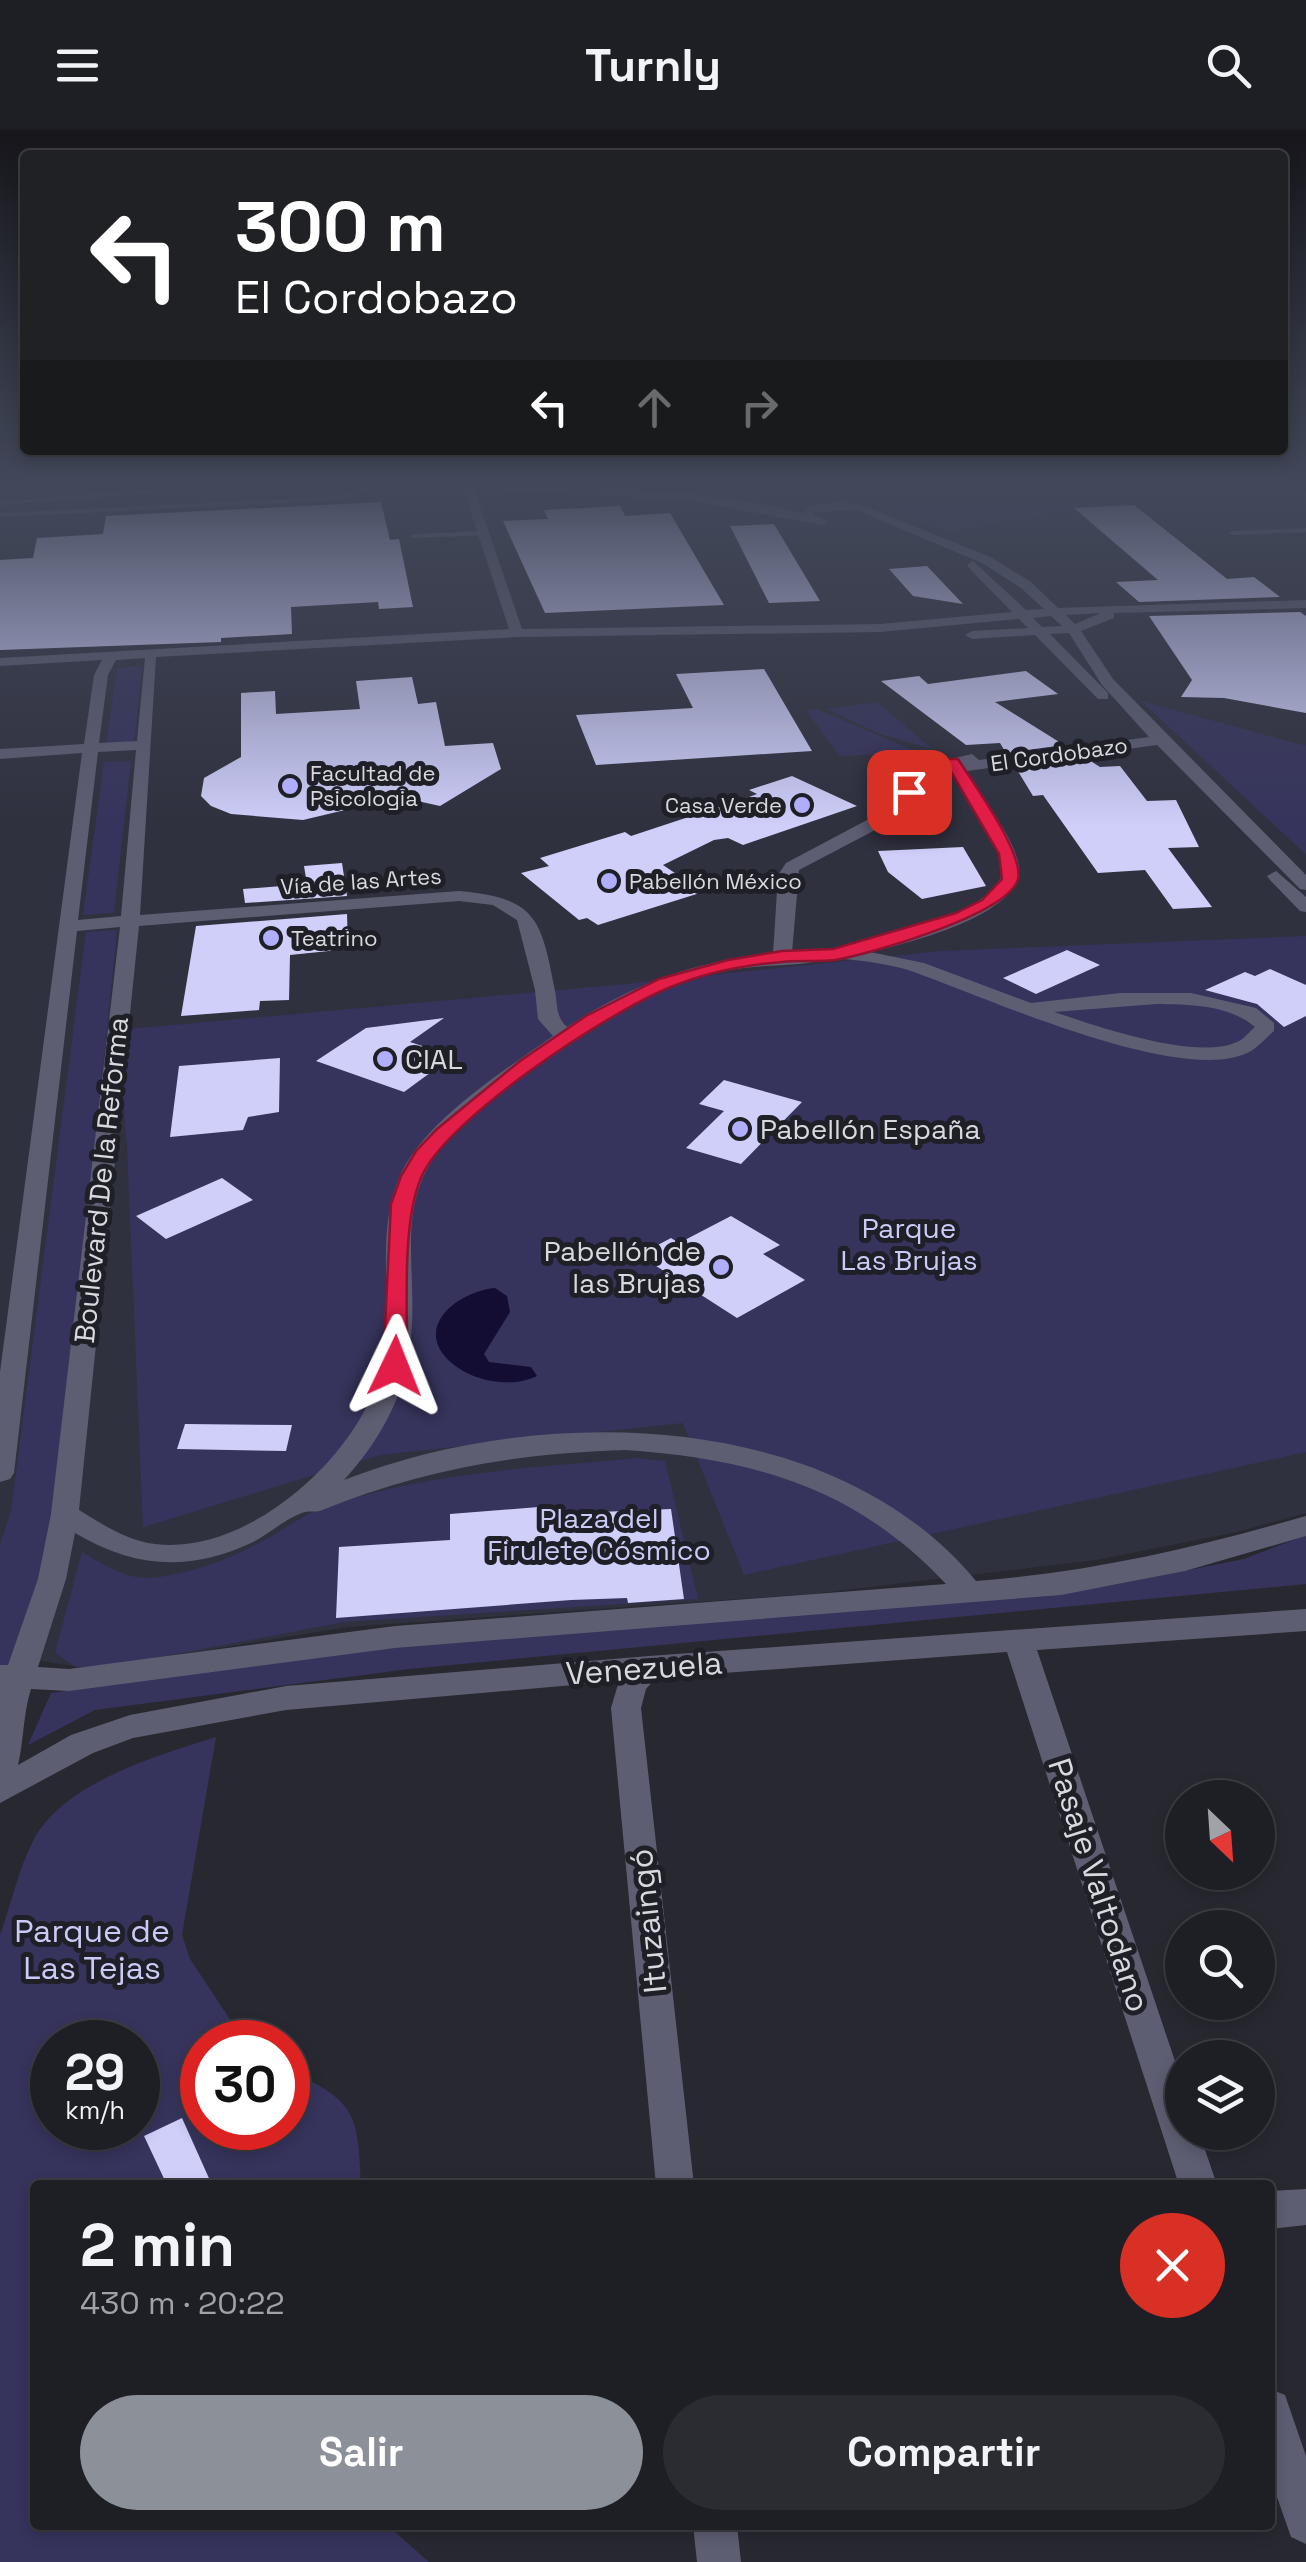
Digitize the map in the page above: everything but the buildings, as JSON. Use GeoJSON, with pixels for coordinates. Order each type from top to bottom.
{"type":"FeatureCollection","features":[{"type":"Feature","properties":{"kind":"street"},"geometry":{"type":"LineString","coordinates":[[506,598],[517,633]]}},
{"type":"Feature","properties":{"kind":"street"},"geometry":{"type":"LineString","coordinates":[[1009,598],[1306,884]]}},
{"type":"Feature","properties":{"kind":"street"},"geometry":{"type":"LineString","coordinates":[[1042,598],[1073,629],[1107,682],[1151,738],[1306,907]]}},
{"type":"Feature","properties":{"kind":"street"},"geometry":{"type":"LineString","coordinates":[[146,657],[517,633],[880,628],[1056,611],[1306,604]]}},
{"type":"Feature","properties":{"kind":"street"},"geometry":{"type":"LineString","coordinates":[[0,665],[560,638],[882,638],[1041,632],[1073,629],[1123,609]]}},
{"type":"Feature","properties":{"kind":"street","name":"Boulevard De la Reforma"},"geometry":{"type":"LineString","coordinates":[[0,1771],[7,1687],[52,1579],[65,1514],[130,922],[146,657]]}},
{"type":"Feature","properties":{"kind":"street"},"geometry":{"type":"LineString","coordinates":[[0,1473],[66,926],[108,659]]}},
{"type":"Feature","properties":{"kind":"street","name":"El Cordobazo"},"geometry":{"type":"LineString","coordinates":[[782,956],[787,875],[792,867],[873,824],[929,772],[1151,738]]}},
{"type":"Feature","properties":{"kind":"street"},"geometry":{"type":"LineString","coordinates":[[0,754],[143,746]]}},
{"type":"Feature","properties":{"kind":"street","name":"El Cordobazo"},"geometry":{"type":"LineString","coordinates":[[65,1514],[112,1543],[171,1556],[218,1546],[269,1522],[348,1459],[384,1398],[395,1366],[401,1204],[423,1155],[444,1133],[565,1036],[665,983],[728,965],[782,956],[834,954],[962,916],[988,904],[1010,879],[1007,854],[955,765]]}},
{"type":"Feature","properties":{"kind":"street","name":"Vía de las Artes"},"geometry":{"type":"LineString","coordinates":[[66,926],[435,897],[498,900],[525,917],[545,990],[548,1019],[565,1036]]}},
{"type":"Feature","properties":{"kind":"street"},"geometry":{"type":"LineString","coordinates":[[834,954],[912,966],[1032,1010],[1114,1037],[1190,1054],[1212,1054],[1252,1044],[1267,1027],[1252,1014],[1208,1000],[1114,1000],[1032,1010]]}},
{"type":"Feature","properties":{"kind":"street"},"geometry":{"type":"LineString","coordinates":[[269,1522],[367,1480],[420,1465],[556,1444],[671,1444],[753,1458],[807,1475],[860,1500],[954,1572],[968,1592]]}},
{"type":"Feature","properties":{"kind":"street","name":"Venezuela"},"geometry":{"type":"LineString","coordinates":[[7,1687],[395,1637],[1060,1585],[1148,1571],[1231,1551],[1306,1526]]}},
{"type":"Feature","properties":{"kind":"street","name":"Venezuela"},"geometry":{"type":"LineString","coordinates":[[0,1790],[82,1744],[150,1723],[286,1698],[649,1667],[1306,1620]]}},
{"type":"Feature","properties":{"kind":"street","name":"Pasaje Valtodano"},"geometry":{"type":"LineString","coordinates":[[1019,1642],[1196,2180]]}},
{"type":"Feature","properties":{"kind":"street","name":"Ituzaingó"},"geometry":{"type":"LineString","coordinates":[[649,1667],[628,1690],[626,1708],[674,2180]]}},
{"type":"Feature","properties":{"kind":"street"},"geometry":{"type":"LineString","coordinates":[[1275,2210],[1306,2207]]}},
{"type":"Feature","properties":{"kind":"street"},"geometry":{"type":"LineString","coordinates":[[1275,2426],[1306,2522]]}},
{"type":"Feature","properties":{"kind":"street"},"geometry":{"type":"LineString","coordinates":[[716,2530],[720,2562]]}},
{"type":"Feature","properties":{"kind":"shaded area"},"geometry":{"type":"Polygon","coordinates":[[[0,598],[1306,598],[1306,1513],[1237,1532],[1096,1560],[811,1594],[347,1627],[93,1669],[0,1655],[0,598]]]}},
{"type":"Feature","properties":{"kind":"shaded area"},"geometry":{"type":"Polygon","coordinates":[[[495,1288],[507,1296],[510,1312],[484,1354],[489,1362],[531,1367],[537,1376],[513,1382],[487,1380],[462,1370],[443,1354],[436,1330],[448,1309],[471,1294],[495,1288]]]}},
{"type":"Feature","properties":{"kind":"green space"},"geometry":{"type":"Polygon","coordinates":[[[142,666],[134,743],[106,744],[117,668],[142,666]]]}},
{"type":"Feature","properties":{"kind":"green space"},"geometry":{"type":"Polygon","coordinates":[[[1141,701],[1306,746],[1306,854],[1299,848],[1141,701]]]}},
{"type":"Feature","properties":{"kind":"green space"},"geometry":{"type":"Polygon","coordinates":[[[877,702],[932,749],[880,734],[827,709],[877,702]]]}},
{"type":"Feature","properties":{"kind":"green space"},"geometry":{"type":"Polygon","coordinates":[[[817,709],[919,753],[839,756],[806,710],[817,709]]]}},
{"type":"Feature","properties":{"kind":"green space"},"geometry":{"type":"Polygon","coordinates":[[[131,761],[114,913],[83,915],[104,762],[131,761]]]}},
{"type":"Feature","properties":{"kind":"green space"},"geometry":{"type":"Polygon","coordinates":[[[117,930],[60,1490],[47,1573],[14,1669],[0,1666],[0,1545],[11,1511],[86,932],[117,930]]]}},
{"type":"Feature","properties":{"kind":"green space","name":"Parque Las Brujas"},"geometry":{"type":"Polygon","coordinates":[[[1306,936],[1306,1452],[744,1575],[683,1423],[380,1455],[143,1527],[127,1146],[117,1030],[941,951],[1306,936]]]}},
{"type":"Feature","properties":{"kind":"green space","name":"Plaza del Firulete Cósmico"},"geometry":{"type":"Polygon","coordinates":[[[638,1458],[665,1461],[698,1599],[344,1622],[108,1667],[76,1667],[55,1653],[82,1552],[129,1575],[173,1575],[224,1559],[313,1512],[398,1487],[478,1473],[638,1458]]]}},
{"type":"Feature","properties":{"kind":"green space"},"geometry":{"type":"Polygon","coordinates":[[[1306,1535],[1306,1584],[409,1669],[95,1710],[28,1745],[51,1693],[334,1653],[1103,1587],[1244,1559],[1306,1535]]]}},
{"type":"Feature","properties":{"kind":"green space","name":"Parque de Las Tejas"},"geometry":{"type":"Polygon","coordinates":[[[216,1737],[182,1935],[190,1959],[230,2020],[180,2020],[180,2150],[310,2150],[310,2081],[328,2091],[349,2112],[358,2141],[361,2180],[30,2180],[30,2530],[393,2530],[429,2562],[0,2562],[0,1935],[28,1852],[47,1821],[66,1803],[114,1774],[216,1737]]]}},
{"type":"Feature","properties":{"kind":"place","name":"Facultad de Psicologia"},"geometry":{"type":"Point","coordinates":[290,786]}},
{"type":"Feature","properties":{"kind":"place","name":"Casa Verde"},"geometry":{"type":"Point","coordinates":[802,805]}},
{"type":"Feature","properties":{"kind":"place","name":"Pabellón México"},"geometry":{"type":"Point","coordinates":[609,881]}},
{"type":"Feature","properties":{"kind":"place","name":"Teatrino"},"geometry":{"type":"Point","coordinates":[271,938]}},
{"type":"Feature","properties":{"kind":"place","name":"CIAL"},"geometry":{"type":"Point","coordinates":[385,1059]}},
{"type":"Feature","properties":{"kind":"place","name":"Pabellón España"},"geometry":{"type":"Point","coordinates":[740,1129]}},
{"type":"Feature","properties":{"kind":"place","name":"Pabellón de las Brujas"},"geometry":{"type":"Point","coordinates":[721,1267]}},
{"type":"Feature","properties":{"kind":"route"},"geometry":{"type":"LineString","coordinates":[[395,1366],[401,1204],[411,1176],[423,1155],[444,1133],[526,1065],[565,1036],[665,983],[728,965],[782,956],[834,954],[962,916],[988,904],[1003,891],[1010,879],[1007,854],[953,762],[929,772],[909,792]]}}]}
